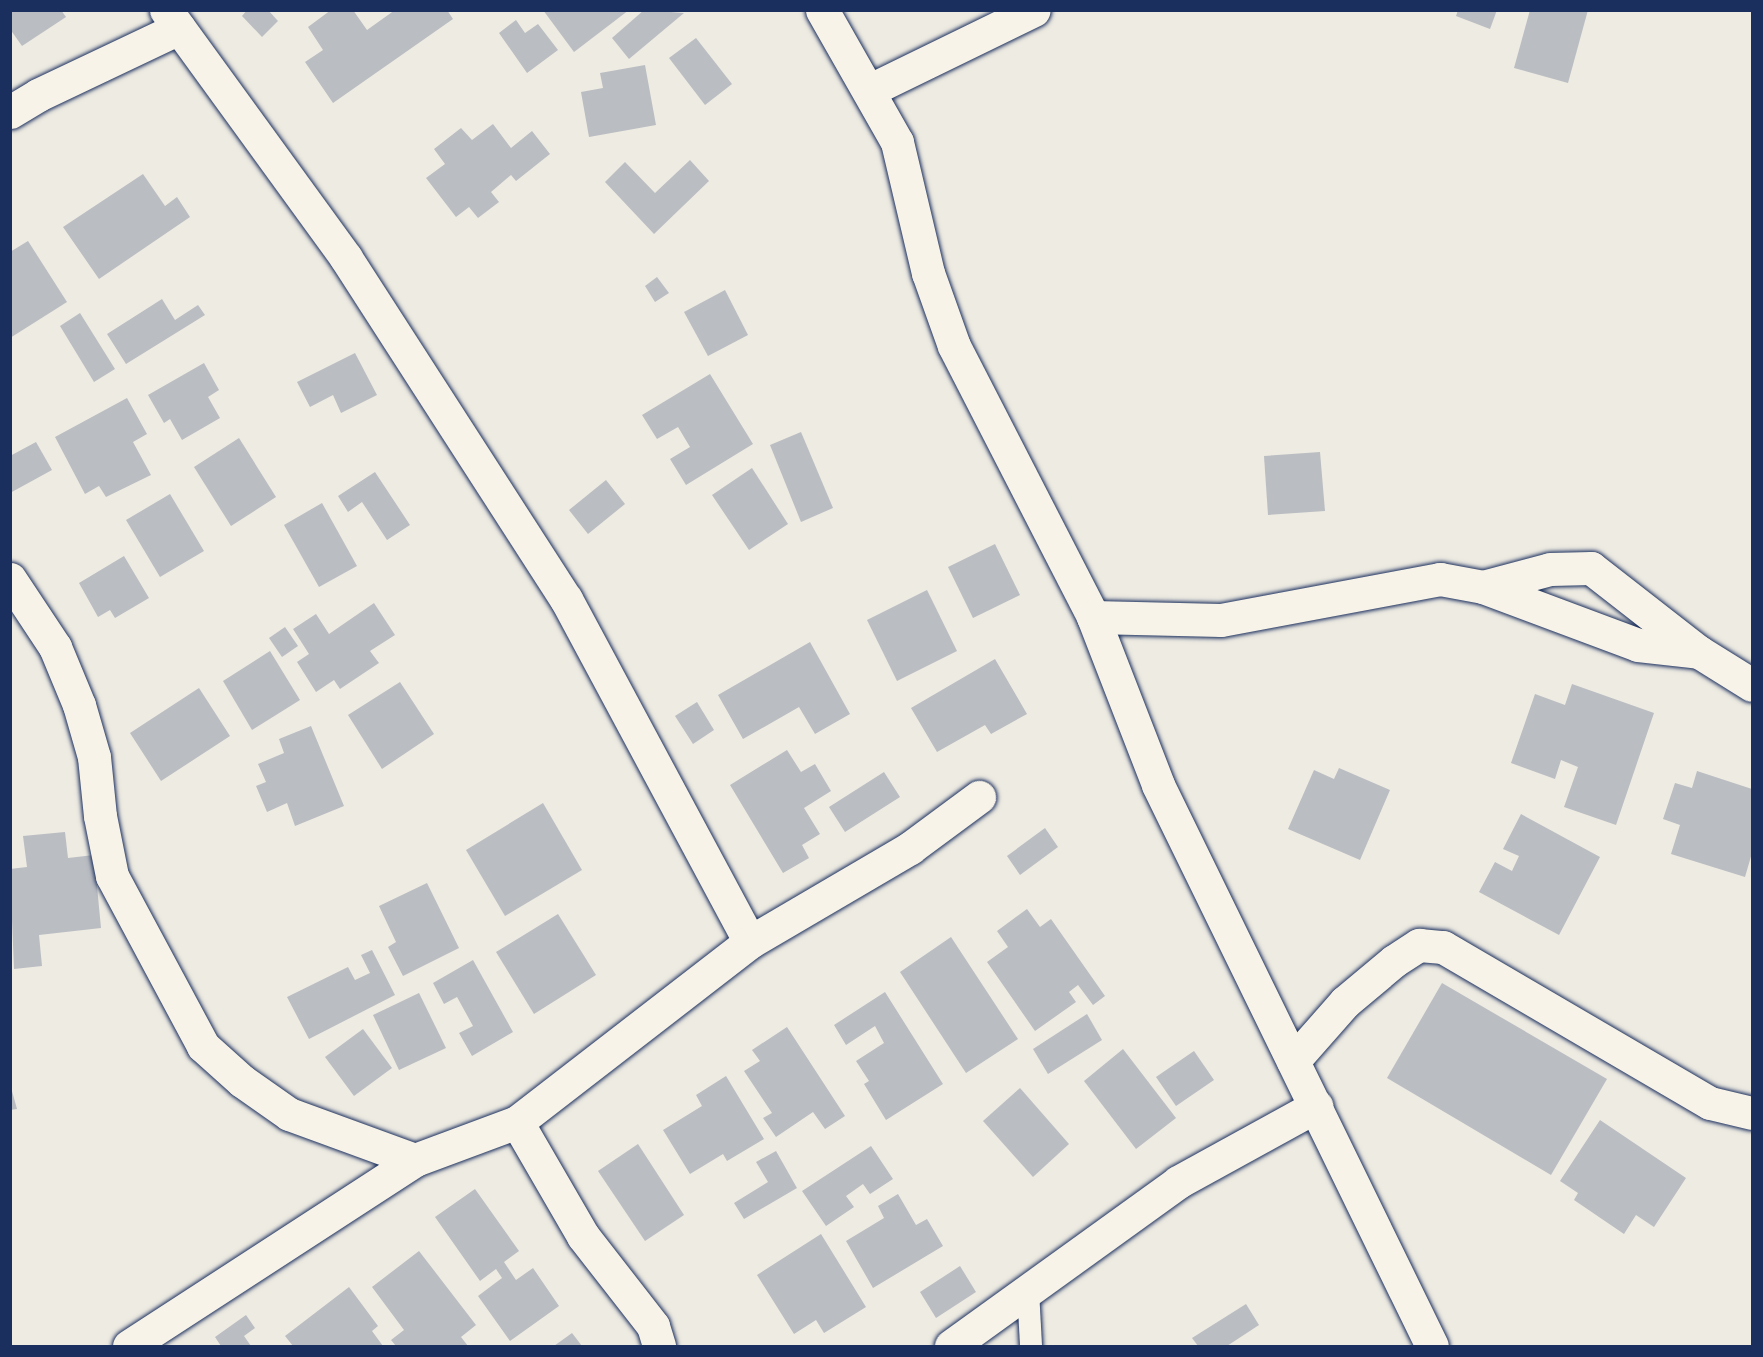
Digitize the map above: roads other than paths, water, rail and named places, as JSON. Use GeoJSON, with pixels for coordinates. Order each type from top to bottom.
{"type":"FeatureCollection","features":[{"type":"Feature","properties":{"kind":"street"},"geometry":{"type":"LineString","coordinates":[[822,10],[870,90],[897,142],[928,273],[954,346],[1093,616],[1158,785],[1432,1347]]}},
{"type":"Feature","properties":{"kind":"street"},"geometry":{"type":"LineString","coordinates":[[870,90],[1034,10]]}},
{"type":"Feature","properties":{"kind":"street"},"geometry":{"type":"LineString","coordinates":[[10,112],[172,19],[345,258],[566,599],[750,942]]}},
{"type":"Feature","properties":{"kind":"street"},"geometry":{"type":"LineString","coordinates":[[1483,586],[1550,569],[1591,568],[1699,652],[1752,684]]}},
{"type":"Feature","properties":{"kind":"street"},"geometry":{"type":"LineString","coordinates":[[10,579],[55,647],[79,705],[94,757],[100,816],[112,876],[203,1046],[242,1081],[290,1114],[415,1160]]}},
{"type":"Feature","properties":{"kind":"street"},"geometry":{"type":"LineString","coordinates":[[1093,616],[1221,620],[1440,579],[1483,586],[1638,645],[1699,652]]}},
{"type":"Feature","properties":{"kind":"street"},"geometry":{"type":"LineString","coordinates":[[129,1347],[415,1160],[517,1122],[750,942],[910,849],[979,797]]}},
{"type":"Feature","properties":{"kind":"street"},"geometry":{"type":"LineString","coordinates":[[1293,1061],[1345,1002],[1394,961],[1419,945],[1443,947],[1710,1103],[1752,1113]]}},
{"type":"Feature","properties":{"kind":"street"},"geometry":{"type":"LineString","coordinates":[[951,1347],[1178,1182],[1316,1106]]}},
{"type":"Feature","properties":{"kind":"street"},"geometry":{"type":"LineString","coordinates":[[517,1122],[584,1236],[653,1326],[659,1347]]}},
{"type":"Feature","properties":{"kind":"lane"},"geometry":{"type":"LineString","coordinates":[[1028,1290],[1030,1347]]}}]}
